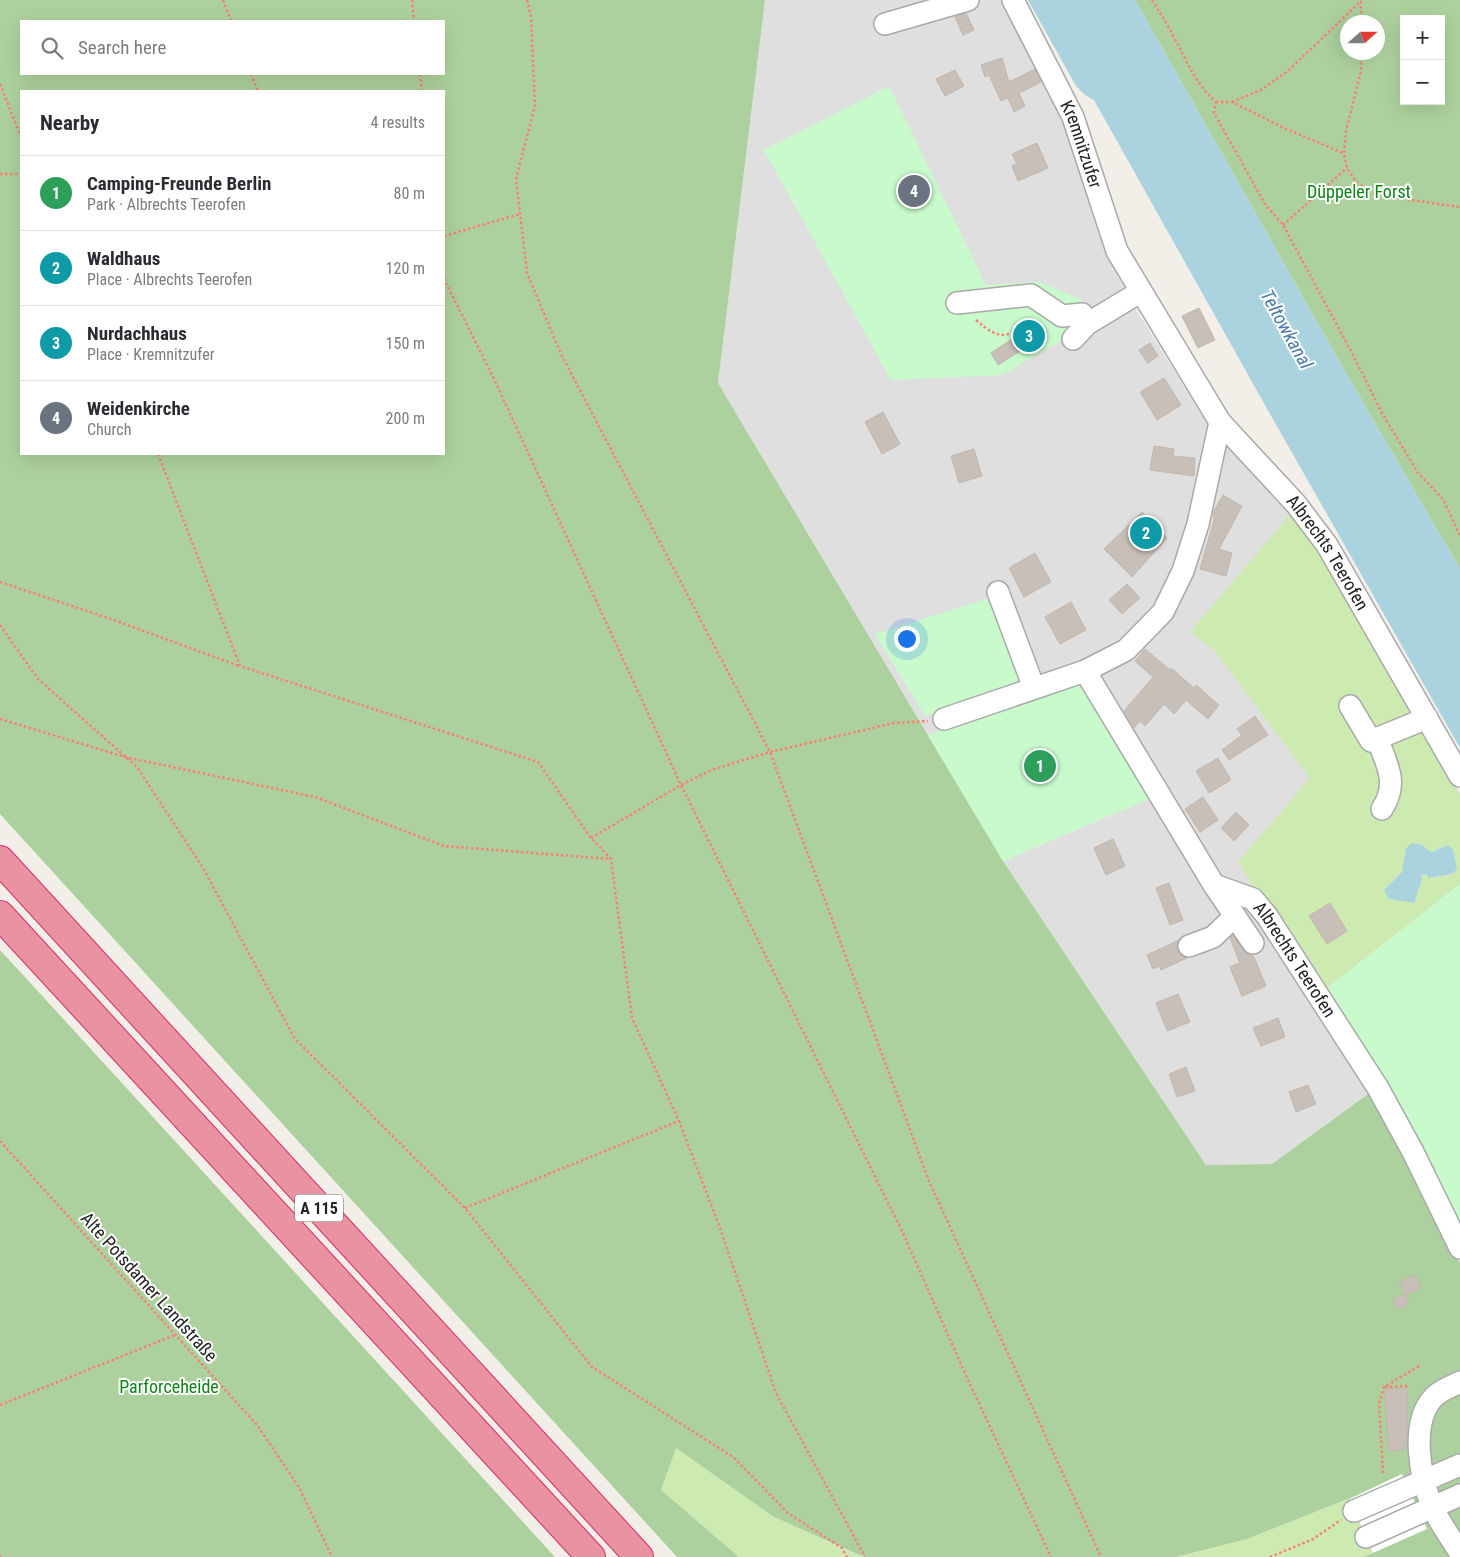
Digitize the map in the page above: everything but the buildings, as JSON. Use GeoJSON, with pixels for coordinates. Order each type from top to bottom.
{"type":"FeatureCollection","features":[{"type":"Feature","properties":{"kind":"highway","name":"A 115"},"geometry":{"type":"LineString","coordinates":[[0,860],[639,1557]]}},
{"type":"Feature","properties":{"kind":"highway","name":"A 115"},"geometry":{"type":"LineString","coordinates":[[0,915],[591,1557]]}},
{"type":"Feature","properties":{"kind":"street"},"geometry":{"type":"LineString","coordinates":[[885,24],[968,0]]}},
{"type":"Feature","properties":{"kind":"street","name":"Kremnitzufer"},"geometry":{"type":"LineString","coordinates":[[1013,0],[1073,117],[1117,251],[1140,292]]}},
{"type":"Feature","properties":{"kind":"street"},"geometry":{"type":"LineString","coordinates":[[1073,339],[1087,324],[1140,292]]}},
{"type":"Feature","properties":{"kind":"street","name":"Albrechts Teerofen"},"geometry":{"type":"LineString","coordinates":[[1140,292],[1220,422],[1296,504],[1327,545],[1460,776]]}},
{"type":"Feature","properties":{"kind":"street"},"geometry":{"type":"LineString","coordinates":[[957,303],[1032,295],[1062,316],[1082,314],[1087,324]]}},
{"type":"Feature","properties":{"kind":"street"},"geometry":{"type":"LineString","coordinates":[[944,719],[1034,688],[1082,676],[1126,650],[1163,612],[1184,571],[1198,524],[1220,422]]}},
{"type":"Feature","properties":{"kind":"street"},"geometry":{"type":"LineString","coordinates":[[998,592],[1034,688]]}},
{"type":"Feature","properties":{"kind":"street"},"geometry":{"type":"LineString","coordinates":[[1082,676],[1214,885],[1253,943]]}},
{"type":"Feature","properties":{"kind":"street"},"geometry":{"type":"LineString","coordinates":[[1350,706],[1371,741],[1427,718]]}},
{"type":"Feature","properties":{"kind":"street"},"geometry":{"type":"LineString","coordinates":[[1377,738],[1392,781],[1390,796],[1382,809]]}},
{"type":"Feature","properties":{"kind":"street","name":"Albrechts Teerofen"},"geometry":{"type":"LineString","coordinates":[[1214,885],[1253,899],[1268,916],[1378,1088],[1413,1152],[1460,1248]]}},
{"type":"Feature","properties":{"kind":"street"},"geometry":{"type":"LineString","coordinates":[[1189,946],[1213,937],[1235,916]]}},
{"type":"Feature","properties":{"kind":"street"},"geometry":{"type":"LineString","coordinates":[[1460,1382],[1434,1396],[1425,1409],[1416,1484],[1426,1510],[1460,1553]]}},
{"type":"Feature","properties":{"kind":"street"},"geometry":{"type":"LineString","coordinates":[[1354,1511],[1460,1464]]}},
{"type":"Feature","properties":{"kind":"street"},"geometry":{"type":"LineString","coordinates":[[1366,1536],[1460,1495]]}},
{"type":"Feature","properties":{"kind":"path"},"geometry":{"type":"LineString","coordinates":[[223,0],[231,20]]}},
{"type":"Feature","properties":{"kind":"path"},"geometry":{"type":"LineString","coordinates":[[412,0],[414,20]]}},
{"type":"Feature","properties":{"kind":"path"},"geometry":{"type":"LineString","coordinates":[[527,0],[531,17],[536,106],[516,179],[527,273],[561,354],[770,752],[929,1181],[1102,1557]]}},
{"type":"Feature","properties":{"kind":"path"},"geometry":{"type":"LineString","coordinates":[[1152,0],[1173,34],[1189,70],[1203,90],[1216,102],[1232,102],[1261,90],[1290,70],[1360,0]]}},
{"type":"Feature","properties":{"kind":"path"},"geometry":{"type":"LineString","coordinates":[[1360,0],[1361,15]]}},
{"type":"Feature","properties":{"kind":"path"},"geometry":{"type":"LineString","coordinates":[[1361,60],[1361,71],[1346,131],[1344,153],[1347,168],[1357,183],[1377,195],[1460,208]]}},
{"type":"Feature","properties":{"kind":"path"},"geometry":{"type":"LineString","coordinates":[[251,75],[258,90]]}},
{"type":"Feature","properties":{"kind":"path"},"geometry":{"type":"LineString","coordinates":[[420,75],[422,90]]}},
{"type":"Feature","properties":{"kind":"path"},"geometry":{"type":"LineString","coordinates":[[0,84],[20,134]]}},
{"type":"Feature","properties":{"kind":"path"},"geometry":{"type":"LineString","coordinates":[[1216,102],[1214,113],[1264,204],[1283,225],[1351,350],[1382,413],[1418,473],[1443,499],[1460,536]]}},
{"type":"Feature","properties":{"kind":"path"},"geometry":{"type":"LineString","coordinates":[[1232,102],[1284,128],[1344,153]]}},
{"type":"Feature","properties":{"kind":"path"},"geometry":{"type":"LineString","coordinates":[[1283,225],[1347,168]]}},
{"type":"Feature","properties":{"kind":"path"},"geometry":{"type":"LineString","coordinates":[[0,174],[20,174]]}},
{"type":"Feature","properties":{"kind":"path"},"geometry":{"type":"LineString","coordinates":[[445,236],[520,214]]}},
{"type":"Feature","properties":{"kind":"path"},"geometry":{"type":"LineString","coordinates":[[445,281],[495,381],[681,785],[903,1233],[968,1380],[1051,1557]]}},
{"type":"Feature","properties":{"kind":"path"},"geometry":{"type":"LineString","coordinates":[[957,303],[991,333],[1006,336],[1042,317],[1062,316]]}},
{"type":"Feature","properties":{"kind":"path"},"geometry":{"type":"LineString","coordinates":[[158,455],[240,666]]}},
{"type":"Feature","properties":{"kind":"path"},"geometry":{"type":"LineString","coordinates":[[0,582],[111,618],[240,666],[538,762],[591,838],[611,859],[632,1018],[679,1120],[720,1228],[776,1392],[865,1557]]}},
{"type":"Feature","properties":{"kind":"path"},"geometry":{"type":"LineString","coordinates":[[0,625],[38,679],[137,767],[204,868],[295,1039],[465,1208],[592,1367],[733,1457],[788,1513],[842,1548],[847,1557]]}},
{"type":"Feature","properties":{"kind":"path"},"geometry":{"type":"LineString","coordinates":[[0,719],[125,757],[315,797],[444,846],[611,859]]}},
{"type":"Feature","properties":{"kind":"path"},"geometry":{"type":"LineString","coordinates":[[591,838],[681,785],[714,769],[770,752],[894,723],[944,719]]}},
{"type":"Feature","properties":{"kind":"path"},"geometry":{"type":"LineString","coordinates":[[465,1208],[679,1120]]}},
{"type":"Feature","properties":{"kind":"path","name":"Alte Potsdamer Landstraße"},"geometry":{"type":"LineString","coordinates":[[0,1141],[258,1425],[299,1487],[332,1557]]}},
{"type":"Feature","properties":{"kind":"path"},"geometry":{"type":"LineString","coordinates":[[0,1405],[175,1335]]}},
{"type":"Feature","properties":{"kind":"path"},"geometry":{"type":"LineString","coordinates":[[1383,1473],[1379,1404],[1384,1386],[1421,1365]]}},
{"type":"Feature","properties":{"kind":"path"},"geometry":{"type":"LineString","coordinates":[[1384,1386],[1408,1386]]}},
{"type":"Feature","properties":{"kind":"path"},"geometry":{"type":"LineString","coordinates":[[1270,1557],[1313,1540],[1354,1511]]}},
{"type":"Feature","properties":{"kind":"shaded area"},"geometry":{"type":"Polygon","coordinates":[[[765,0],[1006,0],[1067,119],[1131,302],[1201,413],[1294,510],[1460,794],[1460,884],[1318,995],[1378,1088],[1272,1164],[1206,1165],[1003,861],[1151,798],[1078,680],[928,735],[718,383],[765,0]]]}},
{"type":"Feature","properties":{"kind":"green space"},"geometry":{"type":"Polygon","coordinates":[[[0,0],[765,0],[718,383],[1003,861],[1206,1165],[1272,1164],[1371,1092],[1460,1263],[1460,1557],[1363,1557],[1373,1553],[1348,1499],[1247,1539],[1176,1557],[867,1557],[774,1517],[676,1448],[661,1490],[739,1557],[677,1557],[0,814],[0,0]]]}},
{"type":"Feature","properties":{"kind":"green space","name":"Düppeler Forst"},"geometry":{"type":"Polygon","coordinates":[[[1135,0],[1460,0],[1460,569],[1347,375],[1135,0]]]}},
{"type":"Feature","properties":{"kind":"green space"},"geometry":{"type":"Polygon","coordinates":[[[889,86],[986,285],[1039,282],[1081,299],[1087,312],[1065,323],[1071,335],[1002,375],[891,380],[764,150],[889,86]]]}},
{"type":"Feature","properties":{"kind":"green space"},"geometry":{"type":"Polygon","coordinates":[[[1294,510],[1322,547],[1460,794],[1460,884],[1318,995],[1267,916],[1239,861],[1310,778],[1214,650],[1190,632],[1294,510]],[[1420,844],[1402,872],[1391,881],[1414,903],[1421,875],[1427,874],[1428,878],[1452,875],[1457,869],[1441,847],[1432,852],[1420,844]]]}},
{"type":"Feature","properties":{"kind":"green space"},"geometry":{"type":"Polygon","coordinates":[[[990,598],[1025,681],[925,716],[875,634],[990,598]]]}},
{"type":"Feature","properties":{"kind":"green space"},"geometry":{"type":"Polygon","coordinates":[[[1079,680],[1151,798],[1003,861],[928,735],[1079,680]]]}},
{"type":"Feature","properties":{"kind":"green space"},"geometry":{"type":"Polygon","coordinates":[[[1460,884],[1460,1248],[1318,995],[1460,884]]]}},
{"type":"Feature","properties":{"kind":"green space","name":"Parforceheide"},"geometry":{"type":"Polygon","coordinates":[[[0,950],[57,1012],[555,1557],[0,1557],[0,950]]]}},
{"type":"Feature","properties":{"kind":"green space"},"geometry":{"type":"Polygon","coordinates":[[[676,1447],[774,1517],[858,1555],[867,1557],[739,1557],[661,1490],[676,1447]]]}},
{"type":"Feature","properties":{"kind":"green space"},"geometry":{"type":"Polygon","coordinates":[[[1349,1499],[1373,1553],[1363,1557],[1176,1557],[1247,1539],[1349,1499]]]}},
{"type":"Feature","properties":{"kind":"water","name":"Teltowkanal"},"geometry":{"type":"Polygon","coordinates":[[[1028,0],[1135,0],[1347,375],[1460,569],[1460,748],[1094,100],[1085,95],[1076,86],[1028,0]]]}},
{"type":"Feature","properties":{"kind":"water"},"geometry":{"type":"Polygon","coordinates":[[[1412,843],[1420,844],[1432,852],[1448,845],[1453,849],[1457,869],[1452,874],[1428,878],[1427,874],[1421,875],[1422,879],[1414,903],[1389,899],[1384,890],[1402,872],[1406,848],[1412,843]]]}},
{"type":"Feature","properties":{"kind":"pier"},"geometry":{"type":"Polygon","coordinates":[[[1402,1474],[1427,1529],[1373,1553],[1349,1499],[1402,1474]]]}},
{"type":"Feature","properties":{"kind":"place","name":"Weidenkirche"},"geometry":{"type":"Point","coordinates":[914,191]}},
{"type":"Feature","properties":{"kind":"place","name":"Nurdachhaus"},"geometry":{"type":"Point","coordinates":[1029,336]}},
{"type":"Feature","properties":{"kind":"place","name":"Waldhaus"},"geometry":{"type":"Point","coordinates":[1146,533]}},
{"type":"Feature","properties":{"kind":"place","name":"Camping-Freunde Berlin"},"geometry":{"type":"Point","coordinates":[1040,766]}}]}
